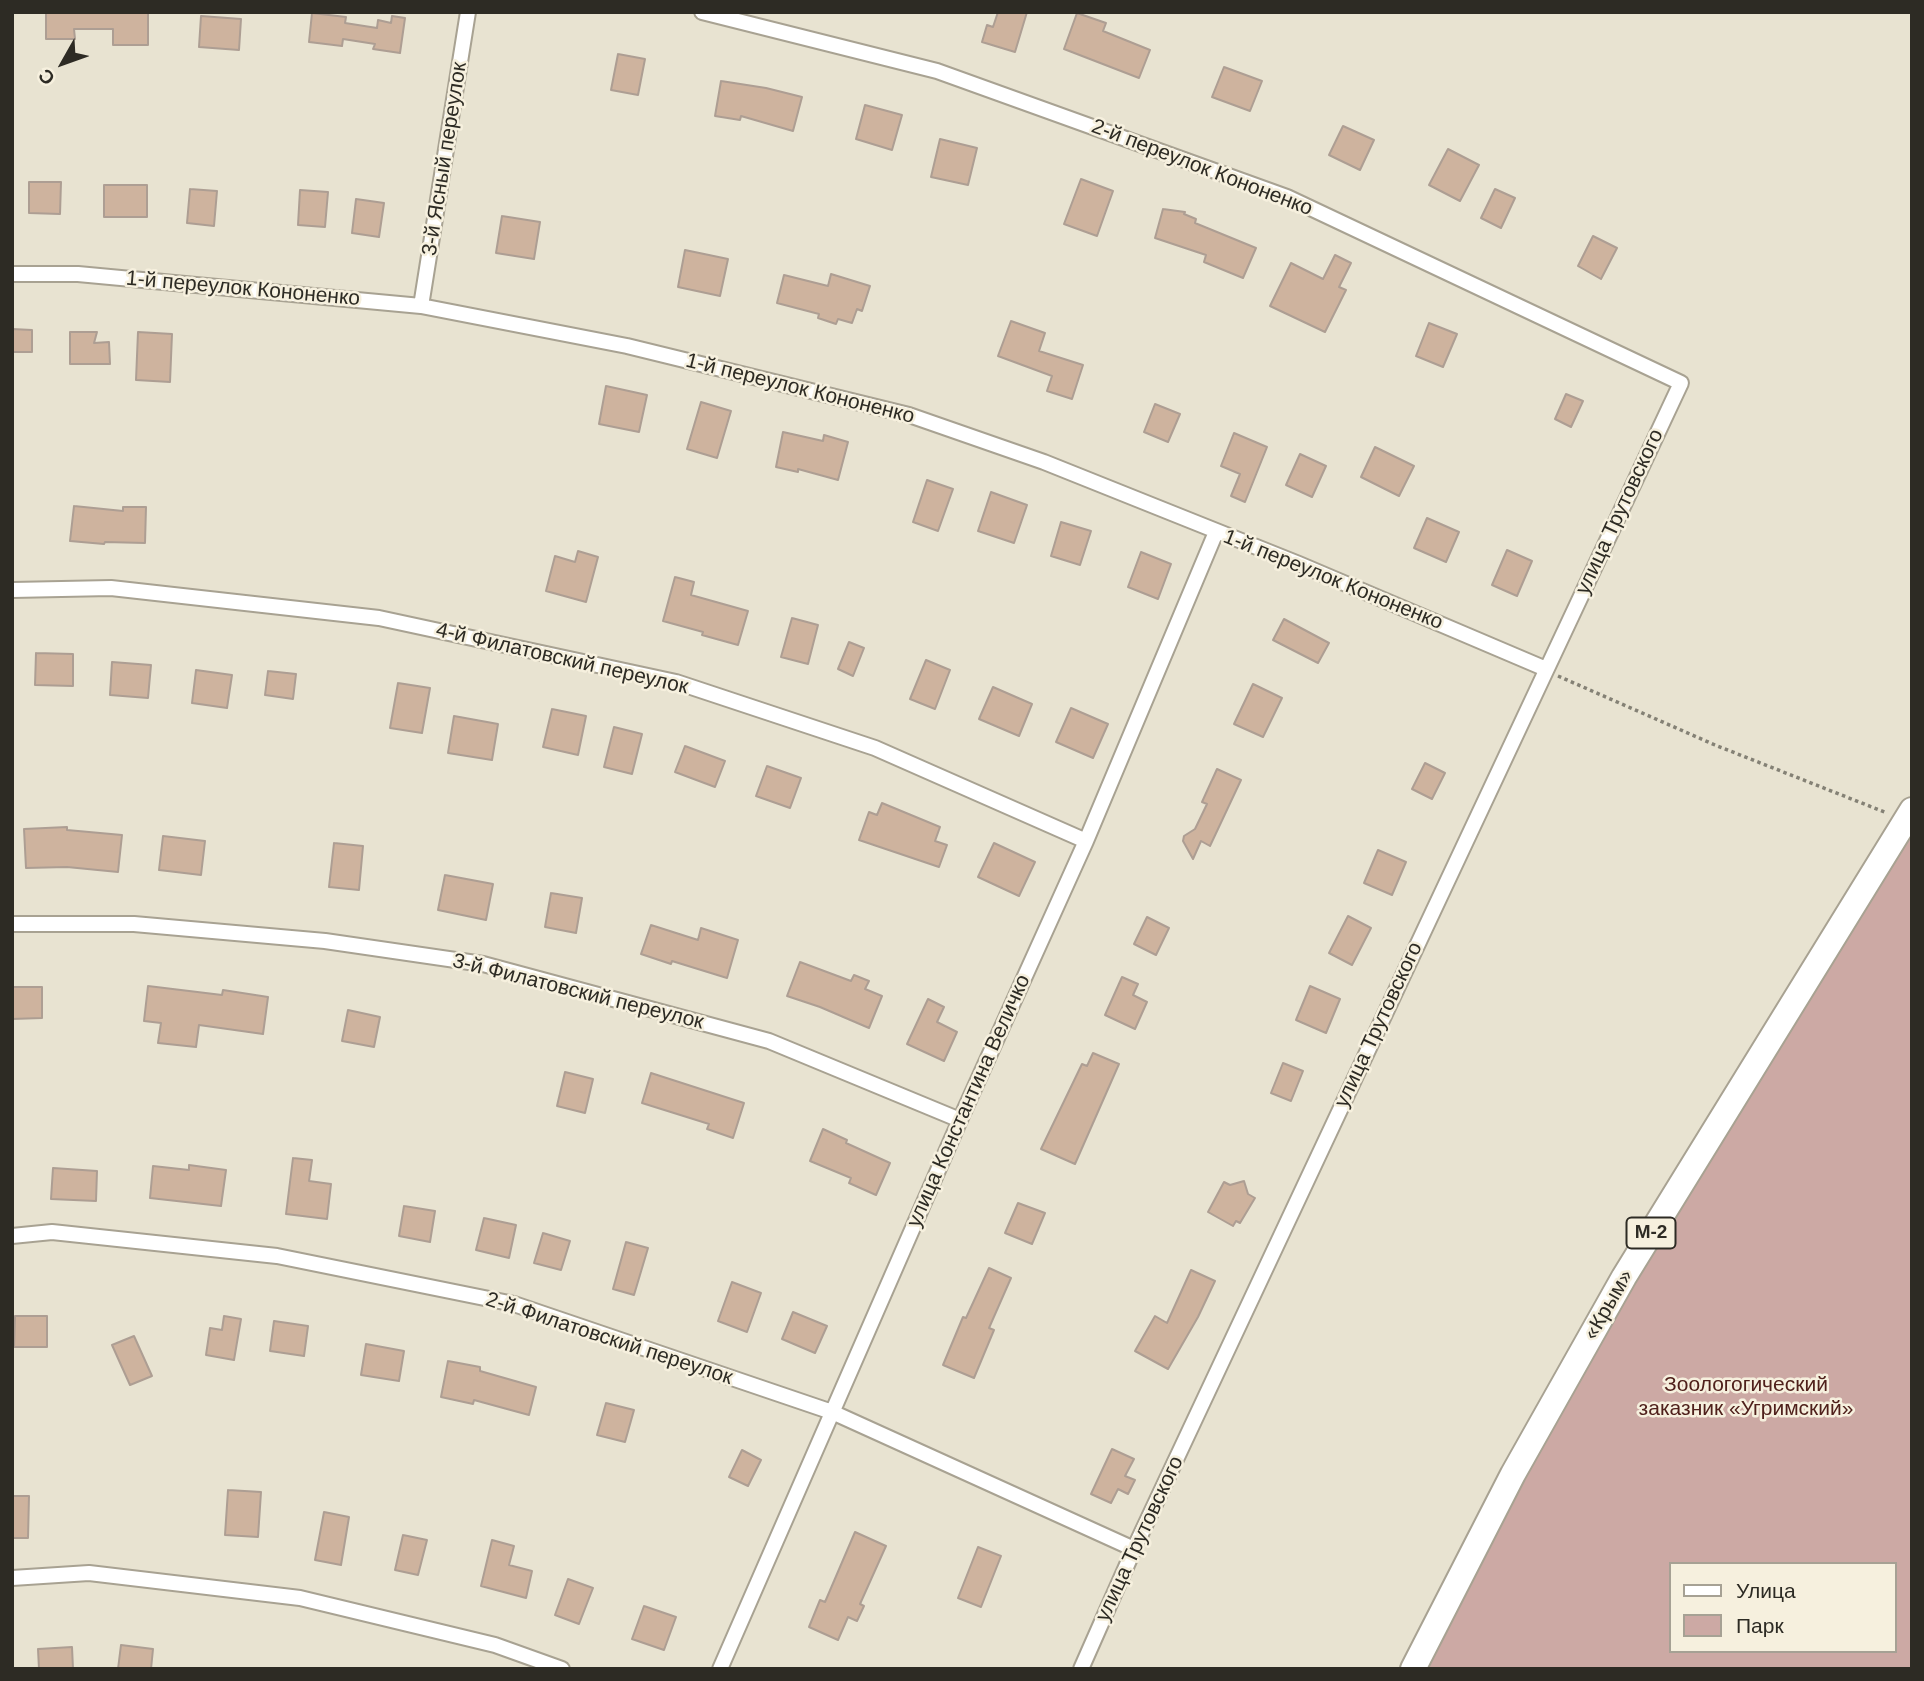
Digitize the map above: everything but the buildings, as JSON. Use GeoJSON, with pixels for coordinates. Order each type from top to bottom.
{"type":"FeatureCollection","features":[{"type":"Feature","properties":{"kind":"highway","name":"«Крым»"},"geometry":{"type":"LineString","coordinates":[[1413,1669],[1513,1474],[1624,1277],[1908,816]]}},
{"type":"Feature","properties":{"kind":"street","name":"3-й Ясный переулок"},"geometry":{"type":"LineString","coordinates":[[422,306],[468,12]]}},
{"type":"Feature","properties":{"kind":"street","name":"2-й переулок Кононенко"},"geometry":{"type":"LineString","coordinates":[[702,12],[937,71],[1287,197],[1681,383]]}},
{"type":"Feature","properties":{"kind":"street","name":"1-й переулок Кононенко"},"geometry":{"type":"LineString","coordinates":[[12,274],[78,274],[422,306],[627,346],[909,415],[1044,462],[1299,564],[1546,669]]}},
{"type":"Feature","properties":{"kind":"street","name":"улица Трутовского"},"geometry":{"type":"LineString","coordinates":[[1081,1669],[1134,1549],[1681,383]]}},
{"type":"Feature","properties":{"kind":"street","name":"улица Константина Величко"},"geometry":{"type":"LineString","coordinates":[[720,1669],[960,1120],[1086,841],[1216,532]]}},
{"type":"Feature","properties":{"kind":"street","name":"4-й Филатовский переулок"},"geometry":{"type":"LineString","coordinates":[[12,590],[111,588],[379,618],[676,682],[875,748],[1086,841]]}},
{"type":"Feature","properties":{"kind":"street","name":"3-й Филатовский переулок"},"geometry":{"type":"LineString","coordinates":[[12,925],[134,924],[325,941],[483,964],[769,1041],[960,1120]]}},
{"type":"Feature","properties":{"kind":"street","name":"2-й Филатовский переулок"},"geometry":{"type":"LineString","coordinates":[[12,1236],[52,1232],[277,1256],[514,1304],[832,1412],[1134,1549]]}},
{"type":"Feature","properties":{"kind":"street"},"geometry":{"type":"LineString","coordinates":[[12,1578],[89,1573],[300,1598],[495,1645],[562,1669]]}},
{"type":"Feature","properties":{"kind":"path"},"geometry":{"type":"LineString","coordinates":[[1546,669],[1715,745],[1892,815],[1908,816]]}},
{"type":"Feature","properties":{"kind":"green space","name":"Зоологогический заказник «Угримский»"},"geometry":{"type":"Polygon","coordinates":[[[1912,810],[1912,1669],[1413,1669],[1513,1474],[1912,810]]]}}]}
